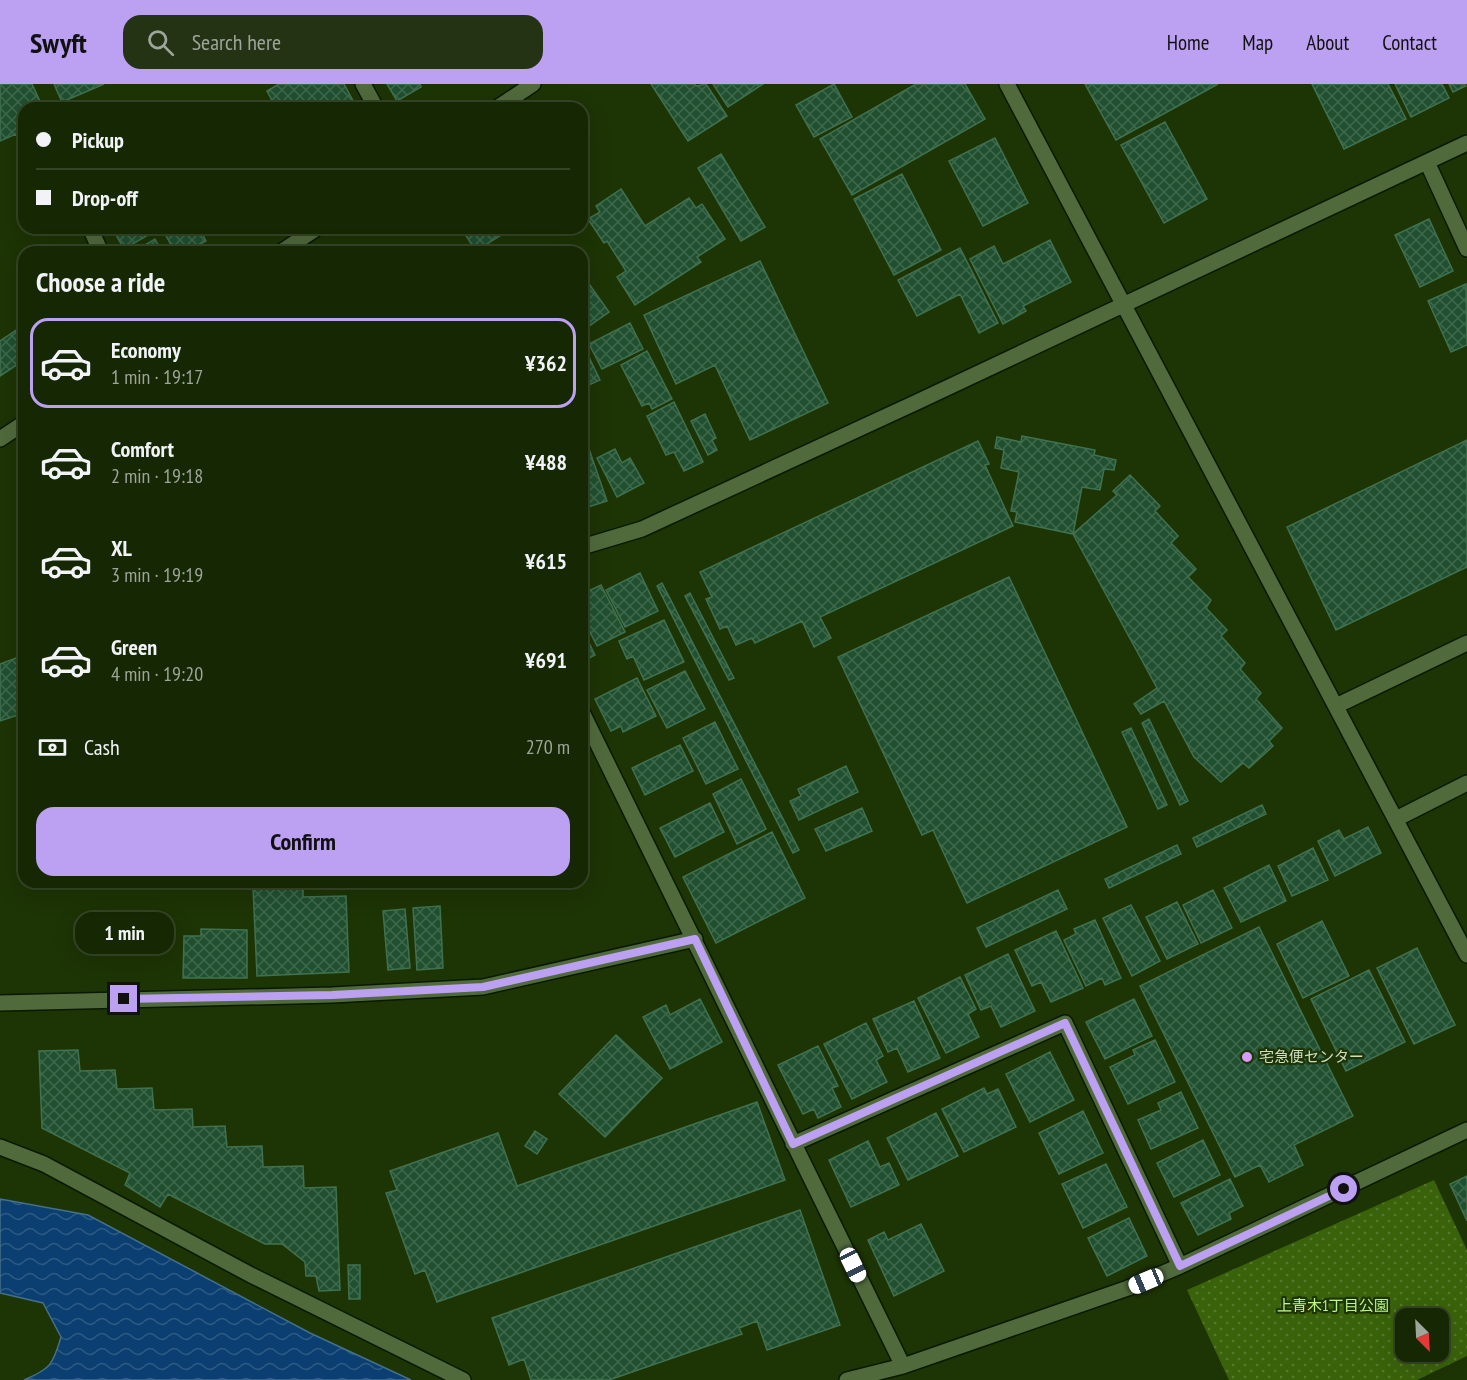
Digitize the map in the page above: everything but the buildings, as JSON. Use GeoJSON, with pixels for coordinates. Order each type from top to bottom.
{"type":"FeatureCollection","features":[{"type":"Feature","properties":{"kind":"street"},"geometry":{"type":"LineString","coordinates":[[363,84],[373,102]]}},
{"type":"Feature","properties":{"kind":"street"},"geometry":{"type":"LineString","coordinates":[[506,102],[533,84]]}},
{"type":"Feature","properties":{"kind":"street"},"geometry":{"type":"LineString","coordinates":[[1007,84],[1467,956]]}},
{"type":"Feature","properties":{"kind":"street"},"geometry":{"type":"LineString","coordinates":[[588,545],[642,529],[1467,143]]}},
{"type":"Feature","properties":{"kind":"street"},"geometry":{"type":"LineString","coordinates":[[1427,162],[1467,249]]}},
{"type":"Feature","properties":{"kind":"street"},"geometry":{"type":"LineString","coordinates":[[289,246],[308,234]]}},
{"type":"Feature","properties":{"kind":"street"},"geometry":{"type":"LineString","coordinates":[[0,439],[18,427]]}},
{"type":"Feature","properties":{"kind":"street"},"geometry":{"type":"LineString","coordinates":[[1336,706],[1467,643]]}},
{"type":"Feature","properties":{"kind":"street"},"geometry":{"type":"LineString","coordinates":[[588,724],[903,1366]]}},
{"type":"Feature","properties":{"kind":"street"},"geometry":{"type":"LineString","coordinates":[[1396,819],[1467,783]]}},
{"type":"Feature","properties":{"kind":"street"},"geometry":{"type":"LineString","coordinates":[[0,1003],[332,995],[483,987],[695,939]]}},
{"type":"Feature","properties":{"kind":"street"},"geometry":{"type":"LineString","coordinates":[[793,1144],[1065,1023],[1180,1266]]}},
{"type":"Feature","properties":{"kind":"street"},"geometry":{"type":"LineString","coordinates":[[847,1380],[903,1366],[1128,1288],[1180,1266],[1467,1130]]}},
{"type":"Feature","properties":{"kind":"street"},"geometry":{"type":"LineString","coordinates":[[0,1148],[44,1164],[251,1275],[463,1380]]}},
{"type":"Feature","properties":{"kind":"green space","name":"上青木1丁目公園"},"geometry":{"type":"Polygon","coordinates":[[[1434,1180],[1467,1250],[1467,1356],[1417,1380],[1229,1380],[1187,1290],[1434,1180]]]}},
{"type":"Feature","properties":{"kind":"water"},"geometry":{"type":"Polygon","coordinates":[[[0,1199],[88,1215],[310,1333],[411,1380],[24,1380],[40,1373],[49,1365],[56,1354],[61,1337],[43,1303],[0,1293],[0,1199]]]}},
{"type":"Feature","properties":{"kind":"place","name":"宅急便センター"},"geometry":{"type":"Point","coordinates":[1247,1057]}},
{"type":"Feature","properties":{"kind":"route"},"geometry":{"type":"LineString","coordinates":[[124,999],[332,995],[483,987],[695,939],[793,1144],[1065,1023],[1180,1266],[1344,1189]]}}]}
